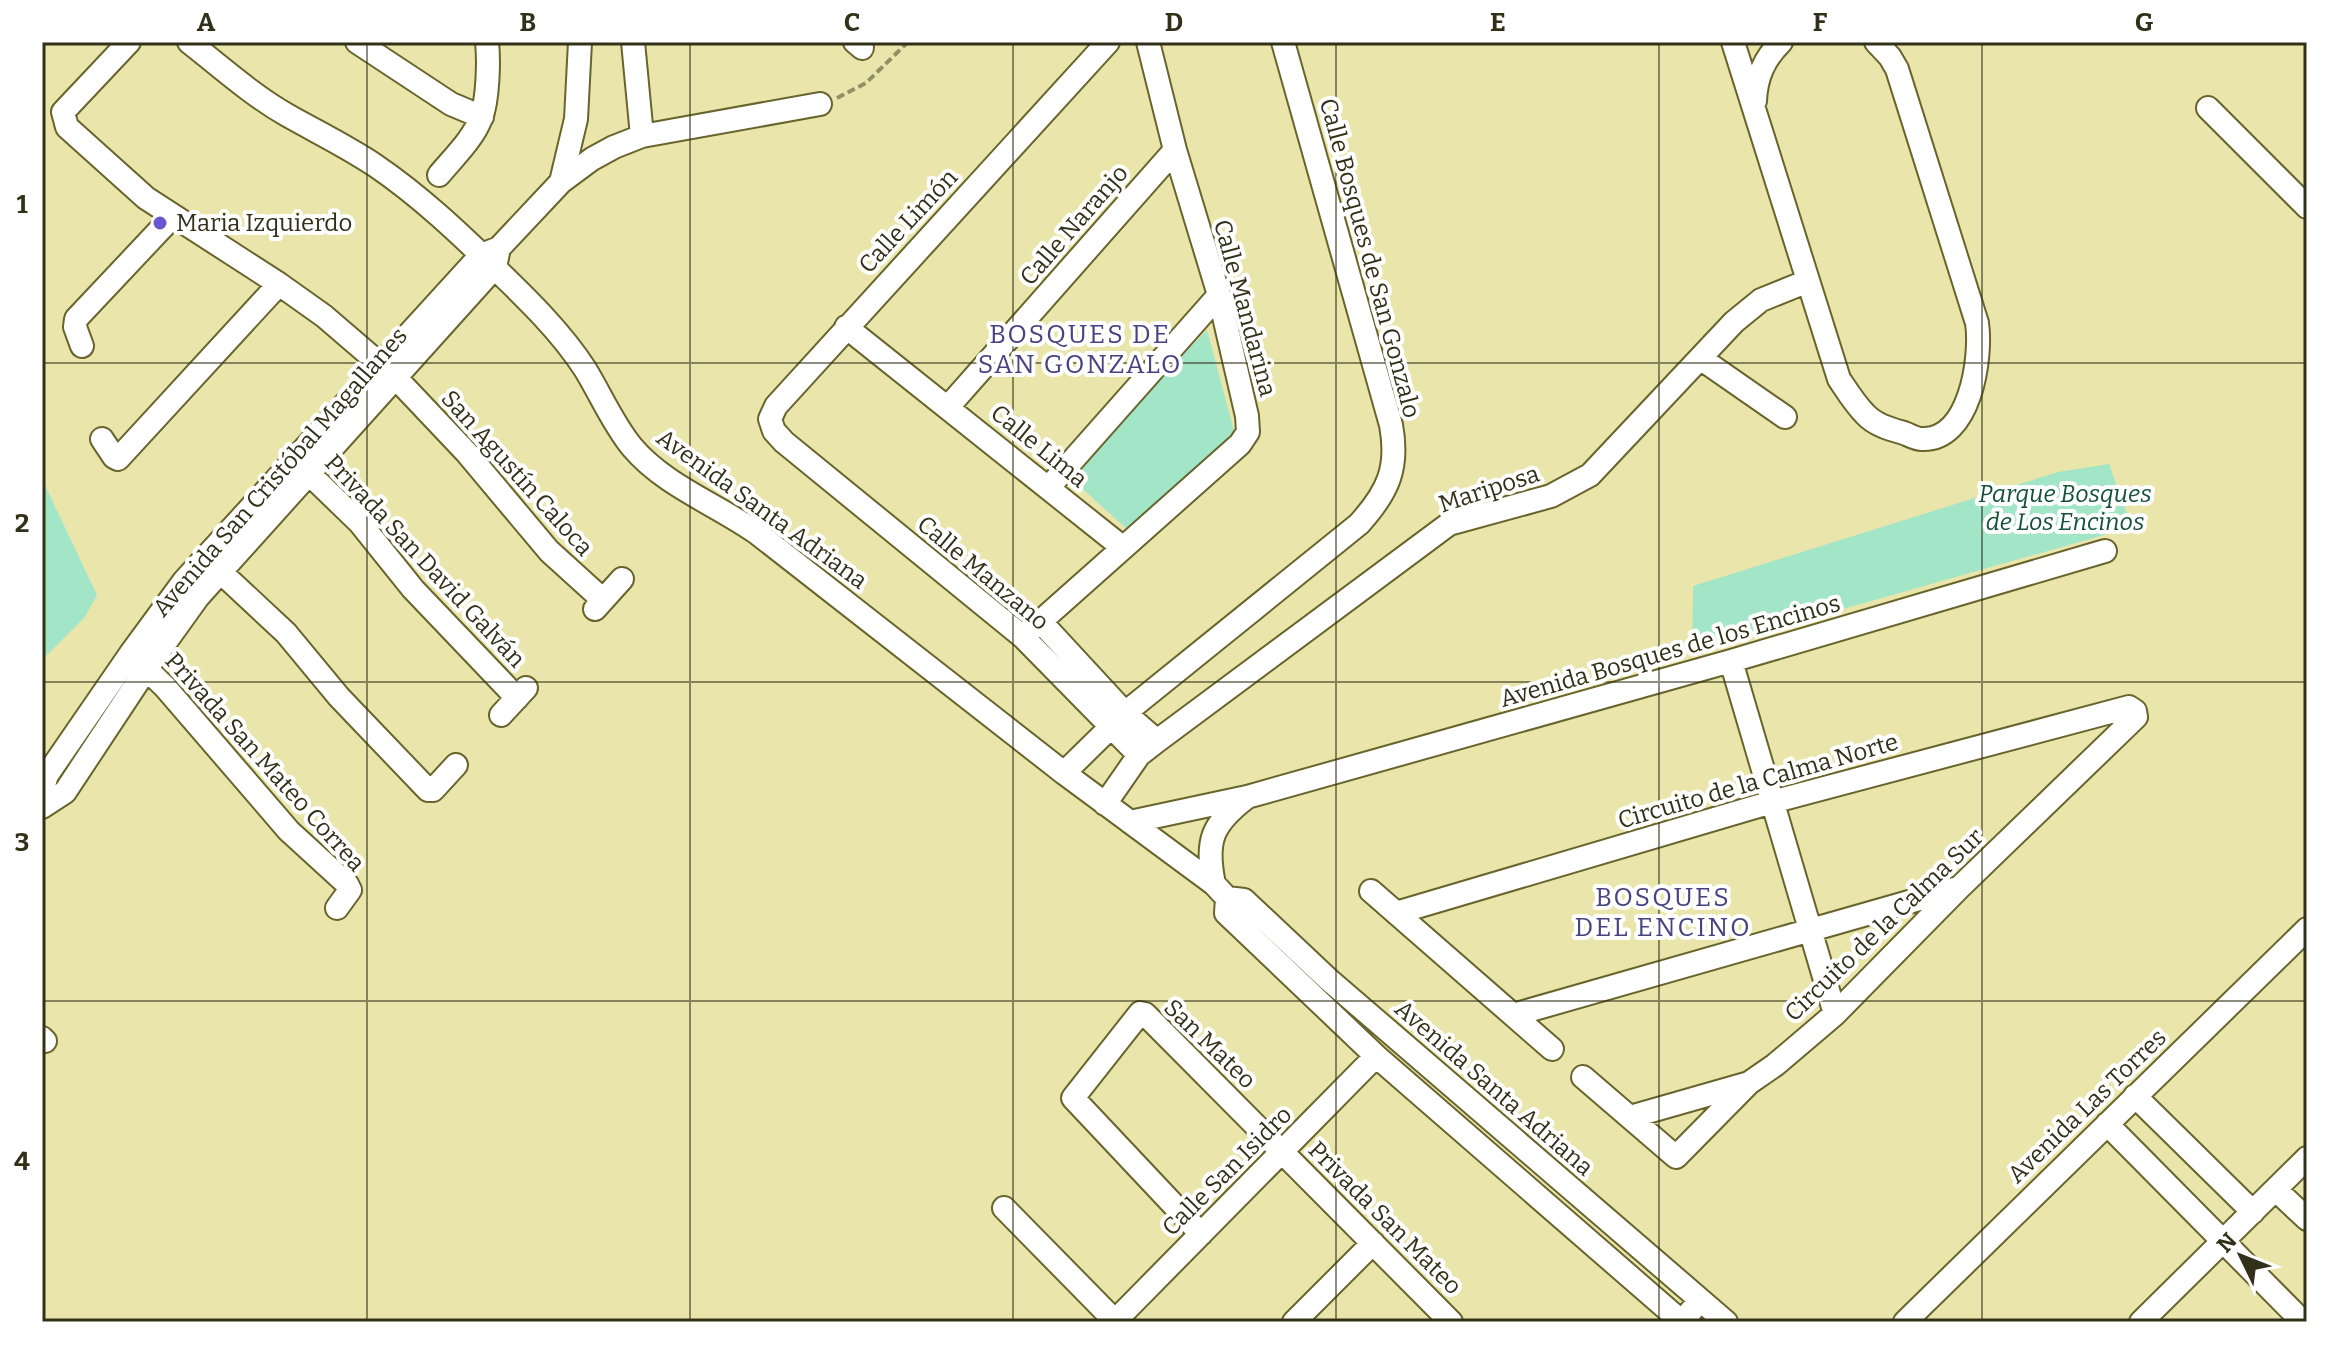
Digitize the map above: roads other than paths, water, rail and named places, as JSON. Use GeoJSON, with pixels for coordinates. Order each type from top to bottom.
{"type":"FeatureCollection","features":[{"type":"Feature","properties":{"kind":"street","name":"San Agustín Caloca"},"geometry":{"type":"LineString","coordinates":[[129,42],[63,112],[67,127],[120,177],[324,316],[388,371],[466,452],[598,605],[622,579]]}},
{"type":"Feature","properties":{"kind":"street","name":"Avenida Santa Adriana"},"geometry":{"type":"LineString","coordinates":[[189,42],[285,114],[341,144],[392,177],[491,257],[557,331],[584,368],[619,429],[653,468],[672,482],[728,512],[757,533],[1105,804],[1221,891],[1244,900],[1349,998],[1726,1322]]}},
{"type":"Feature","properties":{"kind":"street"},"geometry":{"type":"LineString","coordinates":[[357,42],[451,104],[482,117]]}},
{"type":"Feature","properties":{"kind":"street"},"geometry":{"type":"LineString","coordinates":[[439,175],[472,135],[482,117],[489,58],[487,42]]}},
{"type":"Feature","properties":{"kind":"street"},"geometry":{"type":"LineString","coordinates":[[561,182],[576,119],[580,42]]}},
{"type":"Feature","properties":{"kind":"street"},"geometry":{"type":"LineString","coordinates":[[633,42],[642,136]]}},
{"type":"Feature","properties":{"kind":"street","name":"Calle Limón"},"geometry":{"type":"LineString","coordinates":[[784,442],[774,431],[770,419],[776,406],[1108,42]]}},
{"type":"Feature","properties":{"kind":"street","name":"Calle Mandarina"},"geometry":{"type":"LineString","coordinates":[[1023,637],[1240,444],[1248,432],[1219,295],[1175,150],[1148,42]]}},
{"type":"Feature","properties":{"kind":"street","name":"Calle Bosques de San Gonzalo"},"geometry":{"type":"LineString","coordinates":[[1064,773],[1119,719],[1359,524],[1380,502],[1391,475],[1394,459],[1391,425],[1283,42]]}},
{"type":"Feature","properties":{"kind":"street"},"geometry":{"type":"LineString","coordinates":[[1733,42],[1839,379],[1867,416],[1881,425],[1923,439],[1948,431],[1965,407],[1980,343],[1977,323],[1897,69],[1876,42]]}},
{"type":"Feature","properties":{"kind":"street"},"geometry":{"type":"LineString","coordinates":[[1755,114],[1759,73],[1781,42]]}},
{"type":"Feature","properties":{"kind":"street","name":"Avenida San Cristóbal Magallanes"},"geometry":{"type":"LineString","coordinates":[[42,807],[65,792],[184,581],[213,565],[561,182],[592,159],[642,136],[820,104]]}},
{"type":"Feature","properties":{"kind":"street"},"geometry":{"type":"LineString","coordinates":[[2208,108],[2307,207]]}},
{"type":"Feature","properties":{"kind":"street","name":"Calle Naranjo"},"geometry":{"type":"LineString","coordinates":[[948,407],[1175,150]]}},
{"type":"Feature","properties":{"kind":"street"},"geometry":{"type":"LineString","coordinates":[[82,346],[75,327],[76,319],[173,216]]}},
{"type":"Feature","properties":{"kind":"street","name":"Mariposa"},"geometry":{"type":"LineString","coordinates":[[1105,804],[1148,748],[1449,524],[1551,496],[1590,475],[1734,322],[1761,300],[1808,281]]}},
{"type":"Feature","properties":{"kind":"street"},"geometry":{"type":"LineString","coordinates":[[102,439],[118,459],[279,284]]}},
{"type":"Feature","properties":{"kind":"street"},"geometry":{"type":"LineString","coordinates":[[1049,487],[1219,295]]}},
{"type":"Feature","properties":{"kind":"street","name":"Calle Lima"},"geometry":{"type":"LineString","coordinates":[[846,327],[1122,547]]}},
{"type":"Feature","properties":{"kind":"street"},"geometry":{"type":"LineString","coordinates":[[1700,358],[1785,417]]}},
{"type":"Feature","properties":{"kind":"street","name":"Calle Manzano"},"geometry":{"type":"LineString","coordinates":[[784,442],[1023,637],[1119,719],[1148,748]]}},
{"type":"Feature","properties":{"kind":"street","name":"Privada San David Galván"},"geometry":{"type":"LineString","coordinates":[[301,466],[360,523],[413,589],[522,693],[501,715]]}},
{"type":"Feature","properties":{"kind":"street","name":"Avenida Bosques de los Encinos"},"geometry":{"type":"LineString","coordinates":[[1130,822],[1247,797],[1731,661],[2105,551]]}},
{"type":"Feature","properties":{"kind":"street"},"geometry":{"type":"LineString","coordinates":[[213,565],[286,633],[348,707],[428,790],[433,790],[456,765]]}},
{"type":"Feature","properties":{"kind":"street","name":"Calle Manzano"},"geometry":{"type":"LineString","coordinates":[[1040,621],[1119,719]]}},
{"type":"Feature","properties":{"kind":"street","name":"Avenida San Cristóbal Magallanes"},"geometry":{"type":"LineString","coordinates":[[42,791],[47,775],[139,661]]}},
{"type":"Feature","properties":{"kind":"street","name":"Privada San Mateo Correa"},"geometry":{"type":"LineString","coordinates":[[139,661],[289,831],[347,884],[350,890],[337,908]]}},
{"type":"Feature","properties":{"kind":"street"},"geometry":{"type":"LineString","coordinates":[[1731,661],[1835,1014]]}},
{"type":"Feature","properties":{"kind":"street","name":"Circuito de la Calma Norte"},"geometry":{"type":"LineString","coordinates":[[1396,913],[1772,802],[2129,707],[2135,711]]}},
{"type":"Feature","properties":{"kind":"street","name":"Circuito de la Calma Sur"},"geometry":{"type":"LineString","coordinates":[[1630,1117],[1749,1083],[1835,1014],[1960,887],[2136,717],[2135,711]]}},
{"type":"Feature","properties":{"kind":"street","name":"Avenida Bosques de los Encinos"},"geometry":{"type":"LineString","coordinates":[[1221,891],[1209,846],[1213,833],[1229,811],[1247,797]]}},
{"type":"Feature","properties":{"kind":"street"},"geometry":{"type":"LineString","coordinates":[[1513,1015],[1960,887]]}},
{"type":"Feature","properties":{"kind":"street","name":"Avenida Santa Adriana"},"geometry":{"type":"LineString","coordinates":[[1221,891],[1226,913],[1376,1056],[1682,1322]]}},
{"type":"Feature","properties":{"kind":"street"},"geometry":{"type":"LineString","coordinates":[[1371,891],[1552,1049]]}},
{"type":"Feature","properties":{"kind":"street","name":"Avenida Las Torres"},"geometry":{"type":"LineString","coordinates":[[1905,1322],[2306,933]]}},
{"type":"Feature","properties":{"kind":"street","name":"San Mateo"},"geometry":{"type":"LineString","coordinates":[[1201,1234],[1073,1098],[1136,1016],[1145,1014],[1282,1152]]}},
{"type":"Feature","properties":{"kind":"street","name":"Calle San Isidro"},"geometry":{"type":"LineString","coordinates":[[1115,1321],[1376,1056]]}},
{"type":"Feature","properties":{"kind":"street"},"geometry":{"type":"LineString","coordinates":[[1583,1077],[1676,1157],[1749,1083]]}},
{"type":"Feature","properties":{"kind":"street"},"geometry":{"type":"LineString","coordinates":[[2135,1096],[2253,1212]]}},
{"type":"Feature","properties":{"kind":"street"},"geometry":{"type":"LineString","coordinates":[[2107,1124],[2303,1322]]}},
{"type":"Feature","properties":{"kind":"street","name":"Privada San Mateo"},"geometry":{"type":"LineString","coordinates":[[1282,1152],[1451,1322]]}},
{"type":"Feature","properties":{"kind":"street"},"geometry":{"type":"LineString","coordinates":[[2141,1322],[2307,1158]]}},
{"type":"Feature","properties":{"kind":"street"},"geometry":{"type":"LineString","coordinates":[[2276,1190],[2307,1219]]}},
{"type":"Feature","properties":{"kind":"street"},"geometry":{"type":"LineString","coordinates":[[1004,1208],[1115,1321]]}},
{"type":"Feature","properties":{"kind":"street"},"geometry":{"type":"LineString","coordinates":[[1294,1322],[1373,1243]]}},
{"type":"Feature","properties":{"kind":"street"},"geometry":{"type":"LineString","coordinates":[[1682,1322],[1700,1300]]}},
{"type":"Feature","properties":{"kind":"place","name":"Maria Izquierdo"},"geometry":{"type":"Point","coordinates":[160,223]}},
{"type":"Feature","properties":{"kind":"district","name":"BOSQUES DE SAN GONZALO"},"geometry":{"type":"Point","coordinates":[1080,349]}},
{"type":"Feature","properties":{"kind":"district","name":"BOSQUES DEL ENCINO"},"geometry":{"type":"Point","coordinates":[1663,912]}},
{"type":"Feature","properties":{"kind":"park label","name":"Parque Bosques de Los Encinos"},"geometry":{"type":"Point","coordinates":[2065,508]}}]}
